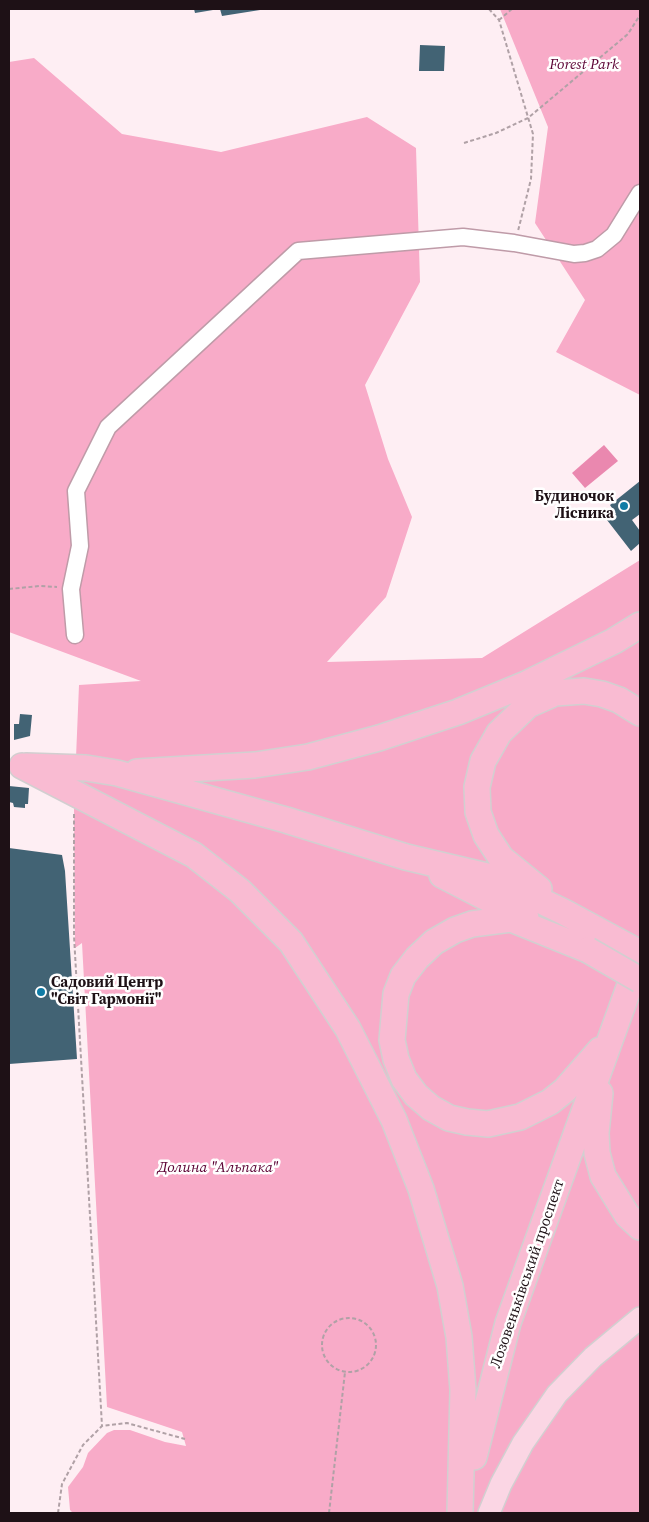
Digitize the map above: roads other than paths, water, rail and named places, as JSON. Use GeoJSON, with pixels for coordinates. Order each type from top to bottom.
{"type":"FeatureCollection","features":[{"type":"Feature","properties":{"kind":"highway"},"geometry":{"type":"LineString","coordinates":[[118,773],[255,765],[308,757],[379,738],[458,712],[526,684],[614,641],[640,626]]}},
{"type":"Feature","properties":{"kind":"highway"},"geometry":{"type":"LineString","coordinates":[[640,713],[620,700],[584,691],[555,693],[528,705],[513,717],[499,733],[483,761],[477,787],[478,812],[486,835],[501,858],[640,980]]}},
{"type":"Feature","properties":{"kind":"highway"},"geometry":{"type":"LineString","coordinates":[[15,766],[86,768],[118,773],[286,820],[406,858],[491,877],[564,912]]}},
{"type":"Feature","properties":{"kind":"highway"},"geometry":{"type":"LineString","coordinates":[[15,766],[194,855],[253,903],[291,942],[330,1000],[365,1060],[394,1120],[421,1189],[444,1259],[455,1309],[463,1390],[461,1513]]}},
{"type":"Feature","properties":{"kind":"highway"},"geometry":{"type":"LineString","coordinates":[[406,858],[593,940]]}},
{"type":"Feature","properties":{"kind":"highway"},"geometry":{"type":"LineString","coordinates":[[609,1038],[565,1090],[550,1102],[520,1117],[488,1124],[467,1122],[449,1118],[431,1108],[416,1095],[404,1079],[396,1059],[392,1040],[396,994],[403,976],[434,942],[472,924],[511,919],[640,953]]}},
{"type":"Feature","properties":{"kind":"highway"},"geometry":{"type":"LineString","coordinates":[[640,957],[609,1038],[599,1095],[596,1133],[597,1153],[603,1176],[626,1215],[640,1227]]}},
{"type":"Feature","properties":{"kind":"highway","name":"Лозовеньківський проспект"},"geometry":{"type":"LineString","coordinates":[[461,1513],[481,1422],[508,1323],[609,1038]]}},
{"type":"Feature","properties":{"kind":"main road"},"geometry":{"type":"LineString","coordinates":[[490,1513],[501,1484],[523,1443],[557,1394],[593,1357],[640,1318]]}},
{"type":"Feature","properties":{"kind":"lane"},"geometry":{"type":"LineString","coordinates":[[75,635],[72,589],[80,546],[76,491],[108,427],[298,251],[463,237],[514,243],[574,254],[597,249],[614,235],[640,193]]}},
{"type":"Feature","properties":{"kind":"place","name":"Будиночок Лісника"},"geometry":{"type":"Point","coordinates":[624,506]}},
{"type":"Feature","properties":{"kind":"place","name":"Садовий Центр \"Світ Гармонії\""},"geometry":{"type":"Point","coordinates":[41,992]}},
{"type":"Feature","properties":{"kind":"park label","name":"Forest Park"},"geometry":{"type":"Point","coordinates":[584,65]}},
{"type":"Feature","properties":{"kind":"park label","name":"Долина \"Альпака\""},"geometry":{"type":"Point","coordinates":[218,1168]}}]}
